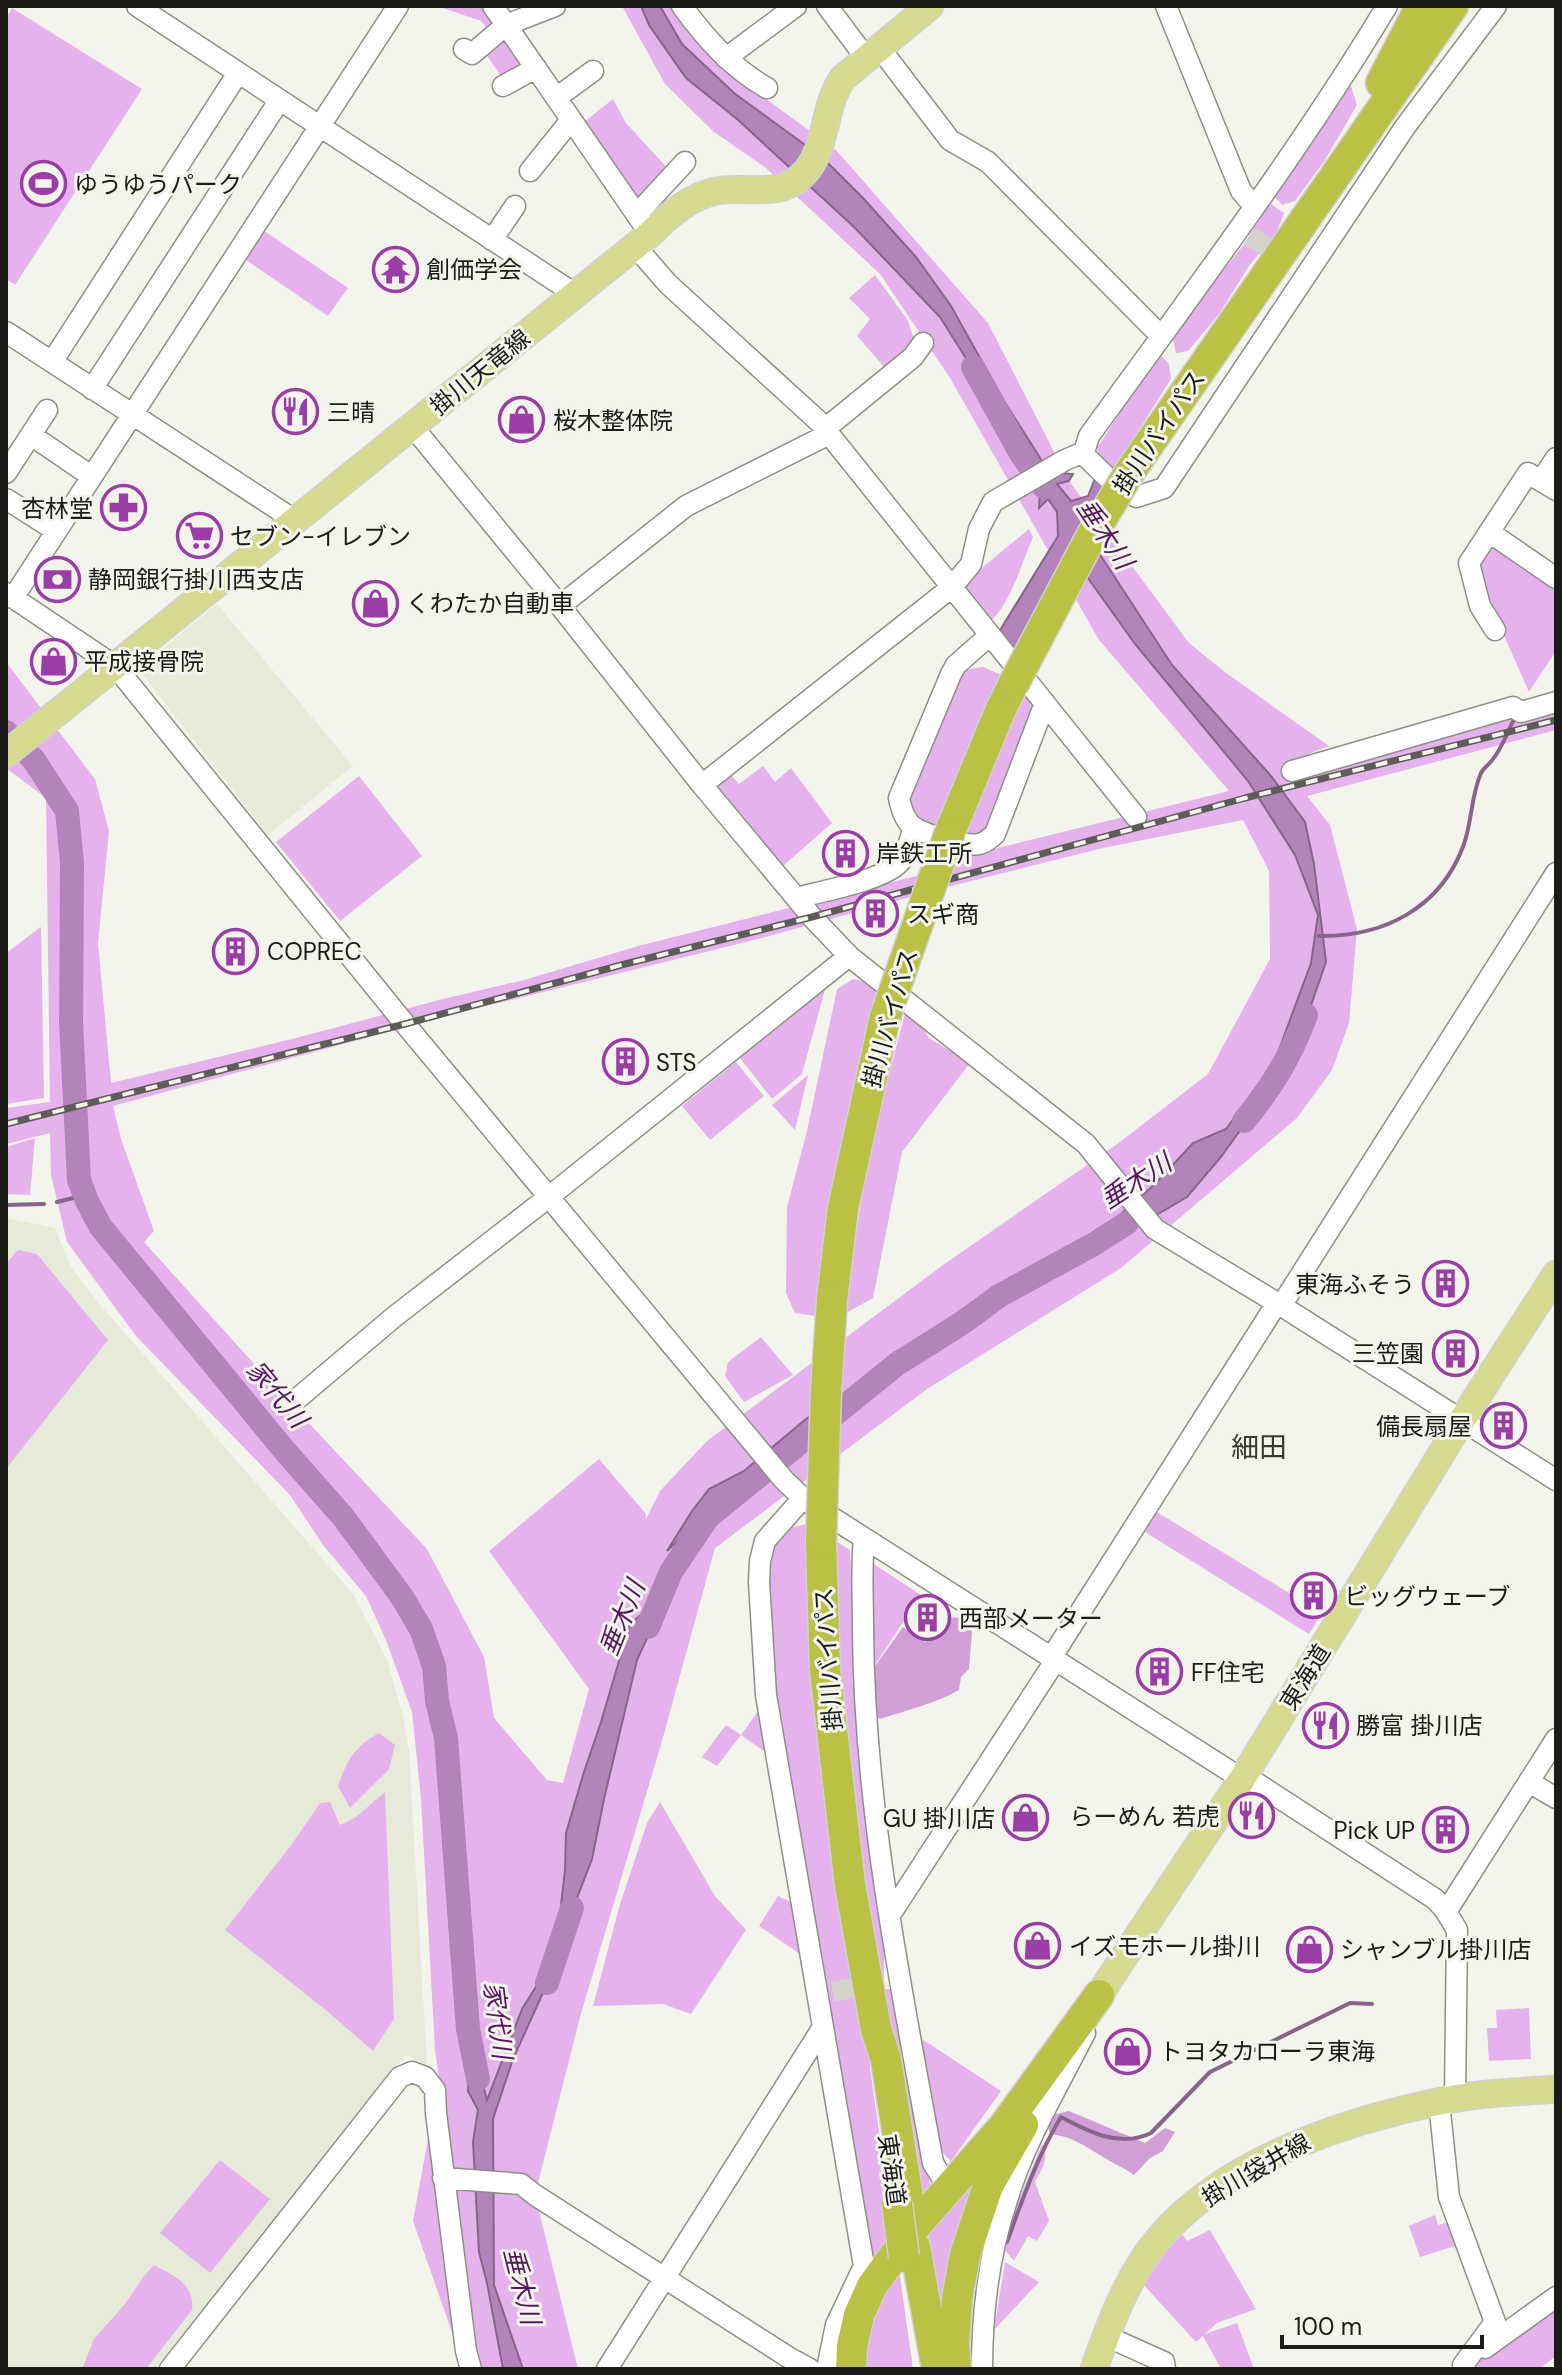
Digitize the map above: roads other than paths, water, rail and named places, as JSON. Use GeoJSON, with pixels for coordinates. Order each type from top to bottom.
{"type":"FeatureCollection","features":[{"type":"Feature","properties":{"kind":"highway"},"geometry":{"type":"LineString","coordinates":[[1324,191],[1421,6]]}},
{"type":"Feature","properties":{"kind":"highway","name":"掛川バイパス"},"geometry":{"type":"LineString","coordinates":[[876,2029],[850,1885],[825,1670],[821,1542],[832,1300],[843,1208],[885,1017],[950,832],[1001,709],[1084,549],[1129,473],[1453,6]]}},
{"type":"Feature","properties":{"kind":"highway"},"geometry":{"type":"LineString","coordinates":[[1324,191],[1379,131],[1466,6]]}},
{"type":"Feature","properties":{"kind":"highway"},"geometry":{"type":"LineString","coordinates":[[851,2369],[859,2315],[885,2266],[918,2223],[1004,2126],[1099,1995]]}},
{"type":"Feature","properties":{"kind":"highway"},"geometry":{"type":"LineString","coordinates":[[956,2369],[957,2299],[965,2255],[988,2186],[1099,1995]]}},
{"type":"Feature","properties":{"kind":"highway","name":"東海道"},"geometry":{"type":"LineString","coordinates":[[876,2029],[886,2060],[921,2369]]}},
{"type":"Feature","properties":{"kind":"highway","name":"東海道"},"geometry":{"type":"LineString","coordinates":[[910,2252],[937,2369]]}},
{"type":"Feature","properties":{"kind":"main road","name":"掛川天竜線"},"geometry":{"type":"LineString","coordinates":[[6,754],[575,294],[640,231],[688,202],[716,191],[772,191],[791,183],[807,170],[819,149],[828,106],[843,78],[930,6]]}},
{"type":"Feature","properties":{"kind":"main road","name":"東海道"},"geometry":{"type":"LineString","coordinates":[[1099,1995],[1243,1777],[1462,1420],[1556,1274]]}},
{"type":"Feature","properties":{"kind":"main road","name":"掛川袋井線"},"geometry":{"type":"LineString","coordinates":[[1094,2369],[1113,2315],[1140,2264],[1157,2241],[1203,2198],[1279,2151],[1316,2135],[1447,2100],[1556,2089]]}},
{"type":"Feature","properties":{"kind":"main road"},"geometry":{"type":"LineString","coordinates":[[836,2369],[843,2342],[859,2315]]}},
{"type":"Feature","properties":{"kind":"street"},"geometry":{"type":"LineString","coordinates":[[137,6],[575,294]]}},
{"type":"Feature","properties":{"kind":"street"},"geometry":{"type":"LineString","coordinates":[[398,6],[132,415],[10,596],[115,666],[405,1024],[784,1480],[803,1498],[1053,1660],[1435,1899],[1446,1912],[1457,1930],[1447,2100],[1449,2197],[1495,2322],[1460,2367]]}},
{"type":"Feature","properties":{"kind":"street"},"geometry":{"type":"LineString","coordinates":[[493,6],[571,120],[640,231],[668,284],[828,431],[1136,817]]}},
{"type":"Feature","properties":{"kind":"street"},"geometry":{"type":"LineString","coordinates":[[464,49],[472,54],[506,25],[555,6]]}},
{"type":"Feature","properties":{"kind":"street"},"geometry":{"type":"LineString","coordinates":[[682,6],[707,40],[767,88]]}},
{"type":"Feature","properties":{"kind":"street"},"geometry":{"type":"LineString","coordinates":[[726,58],[796,6]]}},
{"type":"Feature","properties":{"kind":"street"},"geometry":{"type":"LineString","coordinates":[[827,6],[873,52],[950,140],[988,162],[1161,336]]}},
{"type":"Feature","properties":{"kind":"street"},"geometry":{"type":"LineString","coordinates":[[1166,6],[1241,191],[1254,206]]}},
{"type":"Feature","properties":{"kind":"street"},"geometry":{"type":"LineString","coordinates":[[702,785],[952,587],[971,564],[979,529],[993,502],[1074,456],[1161,336],[1244,232],[1254,206],[1349,69],[1387,6]]}},
{"type":"Feature","properties":{"kind":"street"},"geometry":{"type":"LineString","coordinates":[[1074,456],[1136,497],[1164,488],[1300,269],[1496,6]]}},
{"type":"Feature","properties":{"kind":"street"},"geometry":{"type":"LineString","coordinates":[[503,86],[536,68]]}},
{"type":"Feature","properties":{"kind":"street"},"geometry":{"type":"LineString","coordinates":[[556,98],[593,71]]}},
{"type":"Feature","properties":{"kind":"street"},"geometry":{"type":"LineString","coordinates":[[52,362],[238,73]]}},
{"type":"Feature","properties":{"kind":"street"},"geometry":{"type":"LineString","coordinates":[[92,389],[279,101]]}},
{"type":"Feature","properties":{"kind":"street"},"geometry":{"type":"LineString","coordinates":[[530,171],[547,142],[571,120]]}},
{"type":"Feature","properties":{"kind":"street"},"geometry":{"type":"LineString","coordinates":[[640,231],[685,162]]}},
{"type":"Feature","properties":{"kind":"street"},"geometry":{"type":"LineString","coordinates":[[492,240],[515,206]]}},
{"type":"Feature","properties":{"kind":"street"},"geometry":{"type":"LineString","coordinates":[[6,332],[296,521]]}},
{"type":"Feature","properties":{"kind":"street"},"geometry":{"type":"LineString","coordinates":[[560,606],[686,506],[828,431],[913,357],[923,343]]}},
{"type":"Feature","properties":{"kind":"street"},"geometry":{"type":"LineString","coordinates":[[6,473],[47,410]]}},
{"type":"Feature","properties":{"kind":"street"},"geometry":{"type":"LineString","coordinates":[[413,427],[702,785],[849,956],[1086,1144],[1155,1229],[1556,1480]]}},
{"type":"Feature","properties":{"kind":"street"},"geometry":{"type":"LineString","coordinates":[[31,435],[91,476]]}},
{"type":"Feature","properties":{"kind":"street"},"geometry":{"type":"LineString","coordinates":[[1495,630],[1480,606],[1469,563],[1528,473],[1549,486],[1556,458]]}},
{"type":"Feature","properties":{"kind":"street"},"geometry":{"type":"LineString","coordinates":[[6,499],[55,530]]}},
{"type":"Feature","properties":{"kind":"street"},"geometry":{"type":"LineString","coordinates":[[1489,532],[1556,578]]}},
{"type":"Feature","properties":{"kind":"street"},"geometry":{"type":"LineString","coordinates":[[990,635],[956,665],[899,798],[902,811],[914,827],[964,844],[979,844],[995,834],[1045,703]]}},
{"type":"Feature","properties":{"kind":"street"},"geometry":{"type":"LineString","coordinates":[[1292,771],[1513,707],[1521,712],[1556,702]]}},
{"type":"Feature","properties":{"kind":"street"},"geometry":{"type":"LineString","coordinates":[[796,898],[867,879],[890,869],[901,861],[914,827]]}},
{"type":"Feature","properties":{"kind":"street"},"geometry":{"type":"LineString","coordinates":[[890,1915],[1556,873]]}},
{"type":"Feature","properties":{"kind":"street"},"geometry":{"type":"LineString","coordinates":[[291,1404],[394,1317],[849,956]]}},
{"type":"Feature","properties":{"kind":"street"},"geometry":{"type":"LineString","coordinates":[[803,1498],[765,1541],[759,1582],[766,1695],[826,1994],[823,2027],[864,2266],[836,2325],[827,2369]]}},
{"type":"Feature","properties":{"kind":"street"},"geometry":{"type":"LineString","coordinates":[[864,1538],[863,1660],[869,1769],[890,1915],[892,1979],[933,2163],[949,2189]]}},
{"type":"Feature","properties":{"kind":"street"},"geometry":{"type":"LineString","coordinates":[[1446,1912],[1556,1739]]}},
{"type":"Feature","properties":{"kind":"street"},"geometry":{"type":"LineString","coordinates":[[1529,1782],[1556,1798]]}},
{"type":"Feature","properties":{"kind":"street"},"geometry":{"type":"LineString","coordinates":[[982,2369],[988,2280],[1007,2198],[1024,2155],[1121,1962]]}},
{"type":"Feature","properties":{"kind":"street"},"geometry":{"type":"LineString","coordinates":[[607,2369],[823,2027]]}},
{"type":"Feature","properties":{"kind":"street"},"geometry":{"type":"LineString","coordinates":[[170,2369],[400,2077],[412,2072],[425,2077],[435,2090],[443,2178],[471,2369]]}},
{"type":"Feature","properties":{"kind":"street"},"geometry":{"type":"LineString","coordinates":[[443,2178],[521,2184],[810,2369]]}},
{"type":"Feature","properties":{"kind":"street"},"geometry":{"type":"LineString","coordinates":[[1460,2367],[1556,2297]]}},
{"type":"Feature","properties":{"kind":"street"},"geometry":{"type":"LineString","coordinates":[[1106,2336],[1164,2362],[1165,2369]]}},
{"type":"Feature","properties":{"kind":"waterway","name":"垂木川"},"geometry":{"type":"LineString","coordinates":[[973,367],[1020,452],[1044,487]]}},
{"type":"Feature","properties":{"kind":"waterway"},"geometry":{"type":"LineString","coordinates":[[1319,936],[1366,931],[1387,924],[1407,914],[1441,886],[1464,844],[1481,773],[1497,754],[1516,716]]}},
{"type":"Feature","properties":{"kind":"waterway","name":"家代川"},"geometry":{"type":"LineString","coordinates":[[6,732],[34,760],[67,811],[72,863],[71,1022],[79,1180],[87,1201],[100,1226],[344,1518],[402,1597],[421,1629],[434,1666],[437,1701],[446,1738],[468,2029],[478,2079]]}},
{"type":"Feature","properties":{"kind":"waterway","name":"垂木川"},"geometry":{"type":"LineString","coordinates":[[1244,1121],[1280,1071],[1306,1015]]}},
{"type":"Feature","properties":{"kind":"waterway"},"geometry":{"type":"LineString","coordinates":[[57,1202],[85,1195]]}},
{"type":"Feature","properties":{"kind":"waterway"},"geometry":{"type":"LineString","coordinates":[[6,1205],[44,1204]]}},
{"type":"Feature","properties":{"kind":"waterway","name":"垂木川"},"geometry":{"type":"LineString","coordinates":[[648,1627],[671,1572],[708,1517],[897,1364],[999,1296],[1127,1223]]}},
{"type":"Feature","properties":{"kind":"waterway","name":"垂木川"},"geometry":{"type":"LineString","coordinates":[[547,1983],[572,1908]]}},
{"type":"Feature","properties":{"kind":"waterway"},"geometry":{"type":"LineString","coordinates":[[1007,2242],[1038,2163],[1061,2117],[1083,2128],[1116,2138],[1128,2139],[1151,2133],[1210,2072],[1350,2003],[1372,2004]]}},
{"type":"Feature","properties":{"kind":"tunnel"},"geometry":{"type":"LineString","coordinates":[[1250,236],[1293,265]]}},
{"type":"Feature","properties":{"kind":"tunnel"},"geometry":{"type":"LineString","coordinates":[[833,1992],[885,1981]]}},
{"type":"Feature","properties":{"kind":"railway"},"geometry":{"type":"LineString","coordinates":[[6,1124],[405,1024],[812,917],[1245,798],[1556,720]]}},
{"type":"Feature","properties":{"kind":"place","name":"ゆうゆうパーク"},"geometry":{"type":"Point","coordinates":[43,184]}},
{"type":"Feature","properties":{"kind":"place","name":"創価学会"},"geometry":{"type":"Point","coordinates":[395,269]}},
{"type":"Feature","properties":{"kind":"place","name":"三晴"},"geometry":{"type":"Point","coordinates":[296,412]}},
{"type":"Feature","properties":{"kind":"place","name":"桜木整体院"},"geometry":{"type":"Point","coordinates":[522,420]}},
{"type":"Feature","properties":{"kind":"place","name":"杏林堂"},"geometry":{"type":"Point","coordinates":[124,508]}},
{"type":"Feature","properties":{"kind":"place","name":"セブン-イレブン"},"geometry":{"type":"Point","coordinates":[199,536]}},
{"type":"Feature","properties":{"kind":"place","name":"静岡銀行掛川西支店"},"geometry":{"type":"Point","coordinates":[57,579]}},
{"type":"Feature","properties":{"kind":"place","name":"くわたか自動車"},"geometry":{"type":"Point","coordinates":[375,603]}},
{"type":"Feature","properties":{"kind":"place","name":"平成接骨院"},"geometry":{"type":"Point","coordinates":[53,661]}},
{"type":"Feature","properties":{"kind":"place","name":"岸鉄工所"},"geometry":{"type":"Point","coordinates":[845,853]}},
{"type":"Feature","properties":{"kind":"place","name":"スギ商"},"geometry":{"type":"Point","coordinates":[876,914]}},
{"type":"Feature","properties":{"kind":"place","name":"COPREC"},"geometry":{"type":"Point","coordinates":[236,951]}},
{"type":"Feature","properties":{"kind":"place","name":"STS"},"geometry":{"type":"Point","coordinates":[625,1062]}},
{"type":"Feature","properties":{"kind":"place","name":"東海ふそう"},"geometry":{"type":"Point","coordinates":[1446,1284]}},
{"type":"Feature","properties":{"kind":"place","name":"三笠園"},"geometry":{"type":"Point","coordinates":[1455,1353]}},
{"type":"Feature","properties":{"kind":"place","name":"備長扇屋"},"geometry":{"type":"Point","coordinates":[1503,1426]}},
{"type":"Feature","properties":{"kind":"place","name":"ビッグウェーブ"},"geometry":{"type":"Point","coordinates":[1313,1596]}},
{"type":"Feature","properties":{"kind":"place","name":"西部メーター"},"geometry":{"type":"Point","coordinates":[928,1618]}},
{"type":"Feature","properties":{"kind":"place","name":"FF住宅"},"geometry":{"type":"Point","coordinates":[1160,1672]}},
{"type":"Feature","properties":{"kind":"place","name":"勝富 掛川店"},"geometry":{"type":"Point","coordinates":[1325,1725]}},
{"type":"Feature","properties":{"kind":"place","name":"らーめん 若虎"},"geometry":{"type":"Point","coordinates":[1251,1816]}},
{"type":"Feature","properties":{"kind":"place","name":"GU 掛川店"},"geometry":{"type":"Point","coordinates":[1026,1818]}},
{"type":"Feature","properties":{"kind":"place","name":"Pick UP"},"geometry":{"type":"Point","coordinates":[1446,1830]}},
{"type":"Feature","properties":{"kind":"place","name":"イズモホール掛川"},"geometry":{"type":"Point","coordinates":[1038,1946]}},
{"type":"Feature","properties":{"kind":"place","name":"シャンブル掛川店"},"geometry":{"type":"Point","coordinates":[1309,1949]}},
{"type":"Feature","properties":{"kind":"place","name":"トヨタカローラ東海"},"geometry":{"type":"Point","coordinates":[1128,2051]}},
{"type":"Feature","properties":{"kind":"district","name":"細田"},"geometry":{"type":"Point","coordinates":[1259,1447]}}]}
